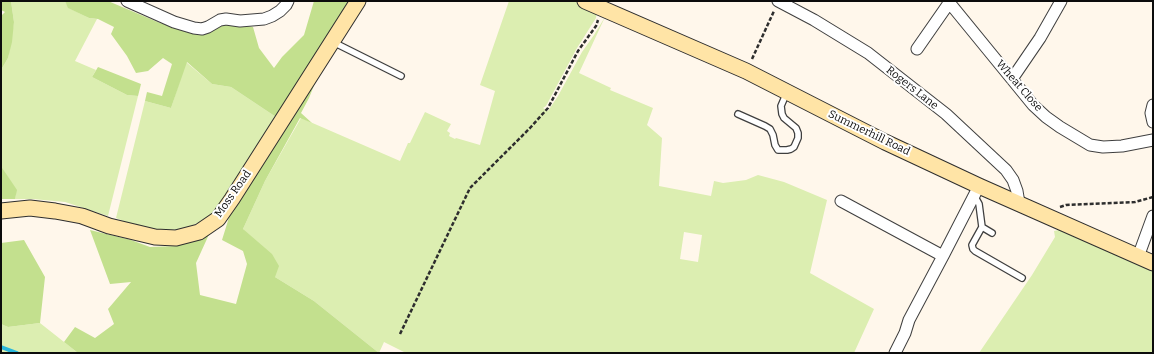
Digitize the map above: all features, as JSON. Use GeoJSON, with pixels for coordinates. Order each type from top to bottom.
{"type":"FeatureCollection","features":[{"type":"Feature","properties":{"kind":"street"},"geometry":{"type":"LineString","coordinates":[[127,1],[174,22],[202,29],[220,20],[226,19],[240,22],[264,19],[280,11],[288,1]]}},
{"type":"Feature","properties":{"kind":"street","name":"Moss Road"},"geometry":{"type":"LineString","coordinates":[[1,211],[30,208],[55,211],[82,216],[109,226],[155,238],[176,238],[199,232],[218,219],[232,199],[358,1]]}},
{"type":"Feature","properties":{"kind":"street","name":"Summerhill Road"},"geometry":{"type":"LineString","coordinates":[[585,1],[746,71],[976,190],[1019,203],[1153,263]]}},
{"type":"Feature","properties":{"kind":"street","name":"Rogers Lane"},"geometry":{"type":"LineString","coordinates":[[779,1],[814,20],[868,53],[946,114],[1006,170],[1013,180],[1019,203]]}},
{"type":"Feature","properties":{"kind":"street"},"geometry":{"type":"LineString","coordinates":[[1012,78],[1040,38],[1061,1]]}},
{"type":"Feature","properties":{"kind":"street","name":"Wheat Close"},"geometry":{"type":"LineString","coordinates":[[918,49],[949,2],[1033,105],[1060,128],[1090,145],[1103,147],[1122,146],[1153,140]]}},
{"type":"Feature","properties":{"kind":"street"},"geometry":{"type":"LineString","coordinates":[[1153,105],[1151,113],[1153,122]]}},
{"type":"Feature","properties":{"kind":"street"},"geometry":{"type":"LineString","coordinates":[[896,353],[909,320],[976,190]]}},
{"type":"Feature","properties":{"kind":"street"},"geometry":{"type":"LineString","coordinates":[[841,201],[943,256]]}},
{"type":"Feature","properties":{"kind":"street"},"geometry":{"type":"LineString","coordinates":[[1138,257],[1153,216]]}},
{"type":"Feature","properties":{"kind":"lane"},"geometry":{"type":"LineString","coordinates":[[333,42],[401,76]]}},
{"type":"Feature","properties":{"kind":"lane"},"geometry":{"type":"LineString","coordinates":[[738,114],[765,126],[770,130],[778,150],[791,149],[798,138],[798,133],[796,128],[784,118],[782,114],[781,106],[787,92]]}},
{"type":"Feature","properties":{"kind":"lane"},"geometry":{"type":"LineString","coordinates":[[976,190],[982,227],[972,245],[973,249],[1022,278]]}},
{"type":"Feature","properties":{"kind":"lane"},"geometry":{"type":"LineString","coordinates":[[982,227],[992,233]]}},
{"type":"Feature","properties":{"kind":"path"},"geometry":{"type":"LineString","coordinates":[[746,71],[779,1]]}},
{"type":"Feature","properties":{"kind":"path"},"geometry":{"type":"LineString","coordinates":[[400,334],[470,188],[548,108],[578,52],[596,26],[602,8]]}},
{"type":"Feature","properties":{"kind":"path"},"geometry":{"type":"LineString","coordinates":[[1040,213],[1066,205],[1135,202],[1153,198]]}},
{"type":"Feature","properties":{"kind":"green space"},"geometry":{"type":"Polygon","coordinates":[[[1,1],[11,1],[14,22],[12,42],[8,58],[1,70],[1,16],[5,12],[1,10],[1,1]]]}},
{"type":"Feature","properties":{"kind":"green space"},"geometry":{"type":"Polygon","coordinates":[[[11,1],[65,1],[69,8],[89,18],[97,19],[75,61],[96,70],[92,77],[127,95],[138,96],[108,216],[65,202],[15,199],[16,190],[1,166],[1,70],[8,58],[14,22],[11,1]]]}},
{"type":"Feature","properties":{"kind":"green space"},"geometry":{"type":"Polygon","coordinates":[[[65,1],[108,1],[160,23],[203,34],[224,23],[253,27],[259,48],[274,68],[282,57],[304,35],[314,1],[353,1],[279,119],[231,87],[212,84],[187,62],[171,108],[145,101],[147,92],[162,96],[172,64],[163,58],[148,71],[136,73],[127,56],[111,34],[114,27],[98,19],[89,18],[68,8],[65,1]]]}},
{"type":"Feature","properties":{"kind":"green space"},"geometry":{"type":"Polygon","coordinates":[[[509,1],[576,1],[597,10],[596,18],[577,48],[546,106],[543,108],[548,111],[582,52],[605,17],[579,73],[611,88],[610,90],[653,108],[647,125],[662,138],[659,186],[711,196],[714,181],[723,183],[746,180],[758,175],[784,182],[827,200],[810,273],[874,309],[854,353],[406,353],[384,342],[379,353],[314,301],[275,277],[243,229],[265,181],[301,118],[400,161],[425,112],[451,124],[447,131],[450,133],[449,136],[455,139],[456,138],[480,145],[495,91],[480,85],[509,1]],[[684,232],[680,259],[698,262],[702,235],[684,232]]]}},
{"type":"Feature","properties":{"kind":"green space"},"geometry":{"type":"Polygon","coordinates":[[[186,62],[212,84],[231,87],[279,119],[219,208],[208,217],[185,228],[165,231],[140,228],[116,218],[145,101],[171,108],[186,62]]]}},
{"type":"Feature","properties":{"kind":"green space"},"geometry":{"type":"Polygon","coordinates":[[[98,67],[141,84],[138,96],[127,95],[92,77],[98,67]]]}},
{"type":"Feature","properties":{"kind":"green space"},"geometry":{"type":"Polygon","coordinates":[[[317,78],[301,113],[312,123],[300,118],[265,181],[243,229],[272,254],[279,266],[275,277],[314,301],[379,353],[78,353],[64,342],[75,327],[95,338],[114,324],[108,309],[131,282],[110,284],[90,230],[131,240],[150,247],[177,246],[196,240],[211,230],[196,263],[200,295],[236,304],[247,264],[243,251],[222,240],[231,211],[317,78]]]}},
{"type":"Feature","properties":{"kind":"green space"},"geometry":{"type":"Polygon","coordinates":[[[1,166],[17,190],[15,199],[1,199],[1,166]]]}},
{"type":"Feature","properties":{"kind":"green space"},"geometry":{"type":"Polygon","coordinates":[[[1064,229],[1153,268],[1153,353],[979,353],[1032,275],[1055,237],[1054,231],[1064,229]]]}},
{"type":"Feature","properties":{"kind":"green space"},"geometry":{"type":"Polygon","coordinates":[[[24,240],[45,277],[40,323],[8,327],[1,324],[1,243],[24,240]]]}},
{"type":"Feature","properties":{"kind":"green space"},"geometry":{"type":"Polygon","coordinates":[[[40,323],[78,353],[1,353],[1,324],[8,327],[40,323]]]}},
{"type":"Feature","properties":{"kind":"waterway"},"geometry":{"type":"LineString","coordinates":[[1,347],[17,353]]}}]}
